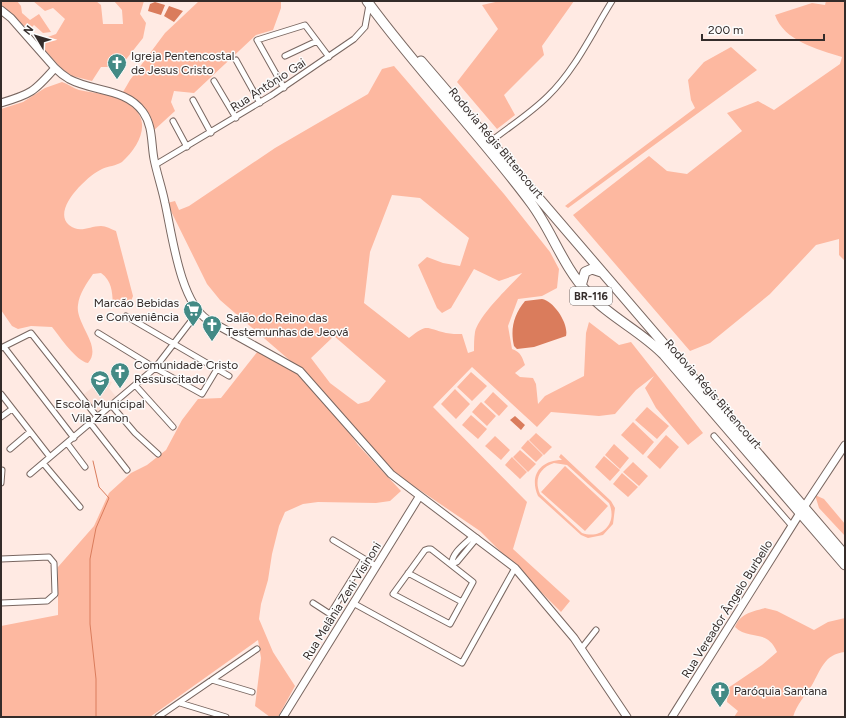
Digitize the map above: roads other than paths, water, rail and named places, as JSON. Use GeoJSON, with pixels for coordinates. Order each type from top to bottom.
{"type":"FeatureCollection","features":[{"type":"Feature","properties":{"kind":"highway","name":"Rodovia Régis Bittencourt"},"geometry":{"type":"LineString","coordinates":[[370,2],[802,510],[845,565]]}},
{"type":"Feature","properties":{"kind":"highway","name":"Rodovia Régis Bittencourt"},"geometry":{"type":"LineString","coordinates":[[370,2],[429,81],[531,203],[561,256],[581,286],[606,310],[647,339],[664,355],[802,510],[845,555]]}},
{"type":"Feature","properties":{"kind":"highway"},"geometry":{"type":"LineString","coordinates":[[581,286],[585,272],[592,269],[601,272]]}},
{"type":"Feature","properties":{"kind":"main road"},"geometry":{"type":"LineString","coordinates":[[1,10],[11,18],[55,68],[70,80],[121,95],[137,106],[149,123],[155,165],[165,203],[173,245],[190,300],[198,312],[208,320],[300,371],[383,467],[515,568],[581,649],[627,717]]}},
{"type":"Feature","properties":{"kind":"main road"},"geometry":{"type":"LineString","coordinates":[[1,103],[28,95],[36,89],[55,68]]}},
{"type":"Feature","properties":{"kind":"main road","name":"Rua Vereador Ângelo Burbello"},"geometry":{"type":"LineString","coordinates":[[672,717],[802,510],[845,445]]}},
{"type":"Feature","properties":{"kind":"main road","name":"Rua Melânia Zeni Visinoni"},"geometry":{"type":"LineString","coordinates":[[283,717],[419,496]]}},
{"type":"Feature","properties":{"kind":"street"},"geometry":{"type":"LineString","coordinates":[[490,142],[544,100],[558,85],[574,63],[612,1]]}},
{"type":"Feature","properties":{"kind":"street","name":"Rua Antônio Gai"},"geometry":{"type":"LineString","coordinates":[[155,165],[211,133],[284,88],[362,32],[367,22],[370,2]]}},
{"type":"Feature","properties":{"kind":"street"},"geometry":{"type":"LineString","coordinates":[[284,88],[257,40],[305,25],[329,57]]}},
{"type":"Feature","properties":{"kind":"street"},"geometry":{"type":"LineString","coordinates":[[285,56],[317,41]]}},
{"type":"Feature","properties":{"kind":"street"},"geometry":{"type":"LineString","coordinates":[[236,60],[260,103]]}},
{"type":"Feature","properties":{"kind":"street"},"geometry":{"type":"LineString","coordinates":[[214,81],[236,118]]}},
{"type":"Feature","properties":{"kind":"street"},"geometry":{"type":"LineString","coordinates":[[193,100],[211,133]]}},
{"type":"Feature","properties":{"kind":"street"},"geometry":{"type":"LineString","coordinates":[[174,121],[187,147]]}},
{"type":"Feature","properties":{"kind":"street"},"geometry":{"type":"LineString","coordinates":[[30,474],[136,386],[155,368],[198,312]]}},
{"type":"Feature","properties":{"kind":"street"},"geometry":{"type":"LineString","coordinates":[[126,316],[229,376]]}},
{"type":"Feature","properties":{"kind":"street"},"geometry":{"type":"LineString","coordinates":[[74,438],[2,348],[31,333],[98,418]]}},
{"type":"Feature","properties":{"kind":"street"},"geometry":{"type":"LineString","coordinates":[[98,333],[155,368],[202,394],[217,369]]}},
{"type":"Feature","properties":{"kind":"street"},"geometry":{"type":"LineString","coordinates":[[136,386],[173,427]]}},
{"type":"Feature","properties":{"kind":"street"},"geometry":{"type":"LineString","coordinates":[[1,394],[50,457]]}},
{"type":"Feature","properties":{"kind":"street"},"geometry":{"type":"LineString","coordinates":[[112,406],[135,432],[158,454]]}},
{"type":"Feature","properties":{"kind":"street"},"geometry":{"type":"LineString","coordinates":[[1,417],[12,409]]}},
{"type":"Feature","properties":{"kind":"street"},"geometry":{"type":"LineString","coordinates":[[91,424],[127,470]]}},
{"type":"Feature","properties":{"kind":"street"},"geometry":{"type":"LineString","coordinates":[[10,449],[30,432]]}},
{"type":"Feature","properties":{"kind":"street"},"geometry":{"type":"LineString","coordinates":[[714,436],[792,526]]}},
{"type":"Feature","properties":{"kind":"street"},"geometry":{"type":"LineString","coordinates":[[67,444],[85,467]]}},
{"type":"Feature","properties":{"kind":"street"},"geometry":{"type":"LineString","coordinates":[[43,463],[80,507]]}},
{"type":"Feature","properties":{"kind":"street"},"geometry":{"type":"LineString","coordinates":[[1,483],[2,470]]}},
{"type":"Feature","properties":{"kind":"street"},"geometry":{"type":"LineString","coordinates":[[452,564],[457,562],[475,537]]}},
{"type":"Feature","properties":{"kind":"street"},"geometry":{"type":"LineString","coordinates":[[333,540],[376,566]]}},
{"type":"Feature","properties":{"kind":"street"},"geometry":{"type":"LineString","coordinates":[[432,549],[452,564],[473,582],[450,624],[393,594],[425,550],[432,549]]}},
{"type":"Feature","properties":{"kind":"street"},"geometry":{"type":"LineString","coordinates":[[1,559],[49,557],[54,563],[54,594],[47,601],[1,603]]}},
{"type":"Feature","properties":{"kind":"street"},"geometry":{"type":"LineString","coordinates":[[313,603],[330,614],[364,559]]}},
{"type":"Feature","properties":{"kind":"street"},"geometry":{"type":"LineString","coordinates":[[353,604],[462,663],[515,568]]}},
{"type":"Feature","properties":{"kind":"street"},"geometry":{"type":"LineString","coordinates":[[408,573],[462,602]]}},
{"type":"Feature","properties":{"kind":"street"},"geometry":{"type":"LineString","coordinates":[[581,649],[596,630]]}},
{"type":"Feature","properties":{"kind":"street"},"geometry":{"type":"LineString","coordinates":[[158,717],[257,649]]}},
{"type":"Feature","properties":{"kind":"street"},"geometry":{"type":"LineString","coordinates":[[212,680],[252,692]]}},
{"type":"Feature","properties":{"kind":"street"},"geometry":{"type":"LineString","coordinates":[[180,703],[226,717]]}},
{"type":"Feature","properties":{"kind":"waterway"},"geometry":{"type":"LineString","coordinates":[[93,461],[99,487],[109,498],[96,528],[90,559],[90,624],[96,679],[96,717]]}},
{"type":"Feature","properties":{"kind":"place","name":"Igreja Pentencostal de Jesus Cristo"},"geometry":{"type":"Point","coordinates":[117,80]}},
{"type":"Feature","properties":{"kind":"place","name":"Marcão Bebidas e Conveniência"},"geometry":{"type":"Point","coordinates":[193,327]}},
{"type":"Feature","properties":{"kind":"place","name":"Salão do Reino das Testemunhas de Jeová"},"geometry":{"type":"Point","coordinates":[212,342]}},
{"type":"Feature","properties":{"kind":"place","name":"Comunidade Cristo Ressuscitado"},"geometry":{"type":"Point","coordinates":[120,389]}},
{"type":"Feature","properties":{"kind":"place","name":"Escola Municipal Vila Zanon"},"geometry":{"type":"Point","coordinates":[100,397]}},
{"type":"Feature","properties":{"kind":"place","name":"Paróquia Santana"},"geometry":{"type":"Point","coordinates":[720,708]}}]}
